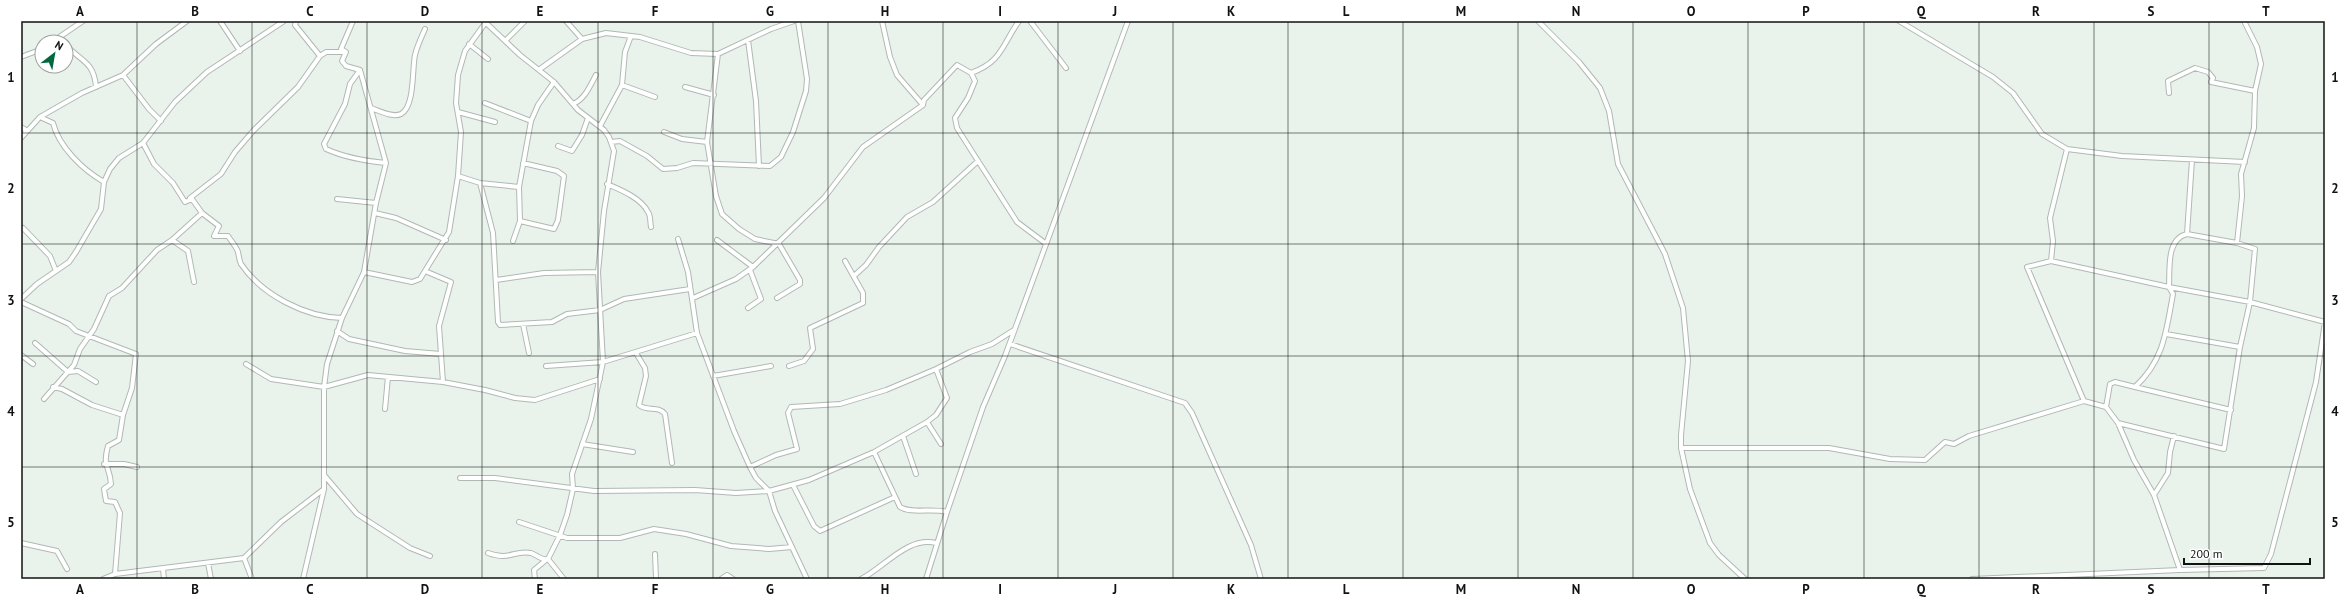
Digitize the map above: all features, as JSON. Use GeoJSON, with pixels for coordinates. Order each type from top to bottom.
{"type":"FeatureCollection","features":[{"type":"Feature","properties":{"kind":"street"},"geometry":{"type":"LineString","coordinates":[[64,34],[83,21]]}},
{"type":"Feature","properties":{"kind":"street"},"geometry":{"type":"LineString","coordinates":[[21,138],[40,117],[96,87],[123,75],[156,44],[187,21]]}},
{"type":"Feature","properties":{"kind":"street"},"geometry":{"type":"LineString","coordinates":[[220,21],[240,51]]}},
{"type":"Feature","properties":{"kind":"street"},"geometry":{"type":"LineString","coordinates":[[115,574],[120,513],[115,502],[106,501],[104,489],[111,484],[110,474],[104,464],[108,446],[119,440],[123,415],[132,388],[137,360],[136,354],[76,331],[69,324],[21,300],[36,284],[69,262],[76,252],[101,209],[104,182],[110,169],[119,158],[143,143],[175,102],[200,77],[284,21]]}},
{"type":"Feature","properties":{"kind":"street"},"geometry":{"type":"LineString","coordinates":[[296,21],[295,25],[320,56]]}},
{"type":"Feature","properties":{"kind":"street"},"geometry":{"type":"LineString","coordinates":[[346,52],[341,49],[353,21]]}},
{"type":"Feature","properties":{"kind":"street"},"geometry":{"type":"LineString","coordinates":[[506,40],[525,21]]}},
{"type":"Feature","properties":{"kind":"street"},"geometry":{"type":"LineString","coordinates":[[566,21],[582,40]]}},
{"type":"Feature","properties":{"kind":"street"},"geometry":{"type":"LineString","coordinates":[[540,70],[582,40],[606,33],[640,37],[691,53],[718,54],[794,21]]}},
{"type":"Feature","properties":{"kind":"street"},"geometry":{"type":"LineString","coordinates":[[611,142],[620,141],[647,156],[663,169],[677,168],[693,163],[770,166],[781,157],[793,132],[806,91],[807,79],[798,21]]}},
{"type":"Feature","properties":{"kind":"street"},"geometry":{"type":"LineString","coordinates":[[882,21],[890,57],[897,75],[923,105]]}},
{"type":"Feature","properties":{"kind":"street"},"geometry":{"type":"LineString","coordinates":[[971,73],[986,67],[1003,50],[1006,41],[1019,21]]}},
{"type":"Feature","properties":{"kind":"street"},"geometry":{"type":"LineString","coordinates":[[1030,21],[1066,68]]}},
{"type":"Feature","properties":{"kind":"street"},"geometry":{"type":"LineString","coordinates":[[926,579],[936,543],[983,407],[1010,344],[1045,243],[1067,192],[1075,163],[1128,21]]}},
{"type":"Feature","properties":{"kind":"street"},"geometry":{"type":"LineString","coordinates":[[1538,21],[1580,62],[1600,88],[1609,111],[1618,164],[1665,254],[1683,308],[1688,361],[1681,448],[1690,489],[1710,543],[1718,555],[1745,579]]}},
{"type":"Feature","properties":{"kind":"street"},"geometry":{"type":"LineString","coordinates":[[1899,21],[1993,77],[2013,93],[2042,134],[2067,149],[2122,156],[2245,162]]}},
{"type":"Feature","properties":{"kind":"street"},"geometry":{"type":"LineString","coordinates":[[2237,243],[2242,196],[2241,174],[2254,128],[2255,91],[2260,57],[2254,40],[2244,21]]}},
{"type":"Feature","properties":{"kind":"street"},"geometry":{"type":"LineString","coordinates":[[364,272],[417,282],[446,240],[458,176],[461,132],[456,103],[458,74],[469,44],[485,22],[506,40],[520,55],[554,82],[573,104],[588,118],[600,126],[611,142],[614,156],[607,184],[598,272],[603,362],[591,419],[572,474],[574,489],[560,535],[547,559],[534,570],[535,579]]}},
{"type":"Feature","properties":{"kind":"street"},"geometry":{"type":"LineString","coordinates":[[371,108],[394,115],[405,111],[408,106],[414,77],[414,57],[425,29]]}},
{"type":"Feature","properties":{"kind":"street"},"geometry":{"type":"LineString","coordinates":[[600,126],[622,85],[625,52],[632,36]]}},
{"type":"Feature","properties":{"kind":"street"},"geometry":{"type":"LineString","coordinates":[[748,40],[756,101],[759,166]]}},
{"type":"Feature","properties":{"kind":"street"},"geometry":{"type":"LineString","coordinates":[[469,44],[488,59]]}},
{"type":"Feature","properties":{"kind":"street"},"geometry":{"type":"LineString","coordinates":[[21,57],[34,52]]}},
{"type":"Feature","properties":{"kind":"street"},"geometry":{"type":"LineString","coordinates":[[185,202],[221,174],[235,152],[254,130],[298,87],[320,56],[326,52],[346,52]]}},
{"type":"Feature","properties":{"kind":"street"},"geometry":{"type":"LineString","coordinates":[[346,52],[342,61],[346,66],[360,70]]}},
{"type":"Feature","properties":{"kind":"street"},"geometry":{"type":"LineString","coordinates":[[74,54],[83,58],[89,64],[95,77],[96,87]]}},
{"type":"Feature","properties":{"kind":"street"},"geometry":{"type":"LineString","coordinates":[[718,54],[707,142],[716,196],[722,214],[739,229],[755,239],[779,244],[801,282],[777,298]]}},
{"type":"Feature","properties":{"kind":"street"},"geometry":{"type":"LineString","coordinates":[[693,298],[736,279],[751,269],[779,244],[824,198],[863,147],[923,105],[924,100],[957,65],[971,73],[975,81],[954,122],[1017,222],[1045,243]]}},
{"type":"Feature","properties":{"kind":"street"},"geometry":{"type":"LineString","coordinates":[[2168,93],[2168,81],[2195,68],[2208,72],[2213,78],[2211,82],[2255,91]]}},
{"type":"Feature","properties":{"kind":"street"},"geometry":{"type":"LineString","coordinates":[[303,579],[324,488],[324,387],[327,364],[342,318],[364,272],[376,204],[386,163],[360,70]]}},
{"type":"Feature","properties":{"kind":"street"},"geometry":{"type":"LineString","coordinates":[[360,70],[350,84],[345,104],[324,144],[326,149],[337,154],[364,161],[386,163]]}},
{"type":"Feature","properties":{"kind":"street"},"geometry":{"type":"LineString","coordinates":[[123,75],[149,109],[161,121]]}},
{"type":"Feature","properties":{"kind":"street"},"geometry":{"type":"LineString","coordinates":[[573,104],[580,101],[596,75]]}},
{"type":"Feature","properties":{"kind":"street"},"geometry":{"type":"LineString","coordinates":[[513,241],[520,221],[519,187],[531,121],[538,105],[554,82]]}},
{"type":"Feature","properties":{"kind":"street"},"geometry":{"type":"LineString","coordinates":[[622,85],[655,97]]}},
{"type":"Feature","properties":{"kind":"street"},"geometry":{"type":"LineString","coordinates":[[685,87],[714,95]]}},
{"type":"Feature","properties":{"kind":"street"},"geometry":{"type":"LineString","coordinates":[[485,103],[531,121]]}},
{"type":"Feature","properties":{"kind":"street"},"geometry":{"type":"LineString","coordinates":[[458,112],[495,122]]}},
{"type":"Feature","properties":{"kind":"street"},"geometry":{"type":"LineString","coordinates":[[40,117],[53,123],[56,133],[68,150],[86,169],[104,182]]}},
{"type":"Feature","properties":{"kind":"street"},"geometry":{"type":"LineString","coordinates":[[558,146],[572,151],[582,135],[588,118]]}},
{"type":"Feature","properties":{"kind":"street"},"geometry":{"type":"LineString","coordinates":[[21,127],[26,130],[25,134]]}},
{"type":"Feature","properties":{"kind":"street"},"geometry":{"type":"LineString","coordinates":[[664,132],[682,139],[707,142]]}},
{"type":"Feature","properties":{"kind":"street"},"geometry":{"type":"LineString","coordinates":[[143,143],[154,164],[173,183],[185,202]]}},
{"type":"Feature","properties":{"kind":"street"},"geometry":{"type":"LineString","coordinates":[[2051,261],[2053,240],[2050,218],[2067,149]]}},
{"type":"Feature","properties":{"kind":"street"},"geometry":{"type":"LineString","coordinates":[[2187,234],[2192,160]]}},
{"type":"Feature","properties":{"kind":"street"},"geometry":{"type":"LineString","coordinates":[[855,275],[871,260],[879,247],[907,217],[933,202],[978,161]]}},
{"type":"Feature","properties":{"kind":"street"},"geometry":{"type":"LineString","coordinates":[[520,221],[554,229],[558,220],[564,176],[557,171],[523,163]]}},
{"type":"Feature","properties":{"kind":"street"},"geometry":{"type":"LineString","coordinates":[[458,176],[480,183],[519,187]]}},
{"type":"Feature","properties":{"kind":"street"},"geometry":{"type":"LineString","coordinates":[[480,183],[493,233],[499,324],[503,326],[552,322],[574,312],[600,310],[624,299],[690,289]]}},
{"type":"Feature","properties":{"kind":"street"},"geometry":{"type":"LineString","coordinates":[[607,184],[626,192],[642,205],[649,212],[651,227]]}},
{"type":"Feature","properties":{"kind":"street"},"geometry":{"type":"LineString","coordinates":[[185,202],[192,198],[202,213],[219,226],[214,236],[228,236],[237,251],[240,263],[273,296],[328,318],[342,318]]}},
{"type":"Feature","properties":{"kind":"street"},"geometry":{"type":"LineString","coordinates":[[337,199],[376,204]]}},
{"type":"Feature","properties":{"kind":"street"},"geometry":{"type":"LineString","coordinates":[[44,399],[74,365],[109,296],[122,288],[158,250],[172,240],[202,213]]}},
{"type":"Feature","properties":{"kind":"street"},"geometry":{"type":"LineString","coordinates":[[375,213],[396,218],[446,240]]}},
{"type":"Feature","properties":{"kind":"street"},"geometry":{"type":"LineString","coordinates":[[23,228],[50,256],[56,271]]}},
{"type":"Feature","properties":{"kind":"street"},"geometry":{"type":"LineString","coordinates":[[2118,423],[2224,449],[2240,347],[2250,302],[2255,249],[2237,243],[2187,234],[2179,236],[2173,244],[2169,287],[2173,294],[2163,346],[2149,374],[2134,387]]}},
{"type":"Feature","properties":{"kind":"street"},"geometry":{"type":"LineString","coordinates":[[678,239],[688,272],[697,333],[713,376],[750,467],[756,478],[768,491],[807,579]]}},
{"type":"Feature","properties":{"kind":"street"},"geometry":{"type":"LineString","coordinates":[[172,240],[188,251],[194,282]]}},
{"type":"Feature","properties":{"kind":"street"},"geometry":{"type":"LineString","coordinates":[[717,240],[751,269],[761,299],[748,308]]}},
{"type":"Feature","properties":{"kind":"street"},"geometry":{"type":"LineString","coordinates":[[789,366],[804,360],[813,349],[810,328],[863,303],[863,294],[855,275],[845,261]]}},
{"type":"Feature","properties":{"kind":"street"},"geometry":{"type":"LineString","coordinates":[[1972,579],[2264,568],[2271,554],[2316,382],[2325,322],[2250,302],[2169,287],[2051,261],[2027,267],[2084,401]]}},
{"type":"Feature","properties":{"kind":"street"},"geometry":{"type":"LineString","coordinates":[[425,271],[451,282],[439,326],[443,382]]}},
{"type":"Feature","properties":{"kind":"street"},"geometry":{"type":"LineString","coordinates":[[496,280],[544,273],[598,272]]}},
{"type":"Feature","properties":{"kind":"street"},"geometry":{"type":"LineString","coordinates":[[523,324],[529,353]]}},
{"type":"Feature","properties":{"kind":"street"},"geometry":{"type":"LineString","coordinates":[[750,467],[776,455],[797,449],[788,413],[791,407],[840,404],[886,390],[936,369],[970,352],[992,344],[1014,329]]}},
{"type":"Feature","properties":{"kind":"street"},"geometry":{"type":"LineString","coordinates":[[337,331],[349,340],[405,350],[441,354]]}},
{"type":"Feature","properties":{"kind":"street"},"geometry":{"type":"LineString","coordinates":[[546,366],[603,362],[697,333]]}},
{"type":"Feature","properties":{"kind":"street"},"geometry":{"type":"LineString","coordinates":[[2166,334],[2240,347]]}},
{"type":"Feature","properties":{"kind":"street"},"geometry":{"type":"LineString","coordinates":[[35,343],[68,372],[78,371],[96,382]]}},
{"type":"Feature","properties":{"kind":"street"},"geometry":{"type":"LineString","coordinates":[[1010,344],[1185,403],[1192,413],[1251,545],[1262,579]]}},
{"type":"Feature","properties":{"kind":"street"},"geometry":{"type":"LineString","coordinates":[[636,353],[645,368],[646,376],[639,405],[645,408],[658,409],[665,414],[672,463]]}},
{"type":"Feature","properties":{"kind":"street"},"geometry":{"type":"LineString","coordinates":[[21,355],[33,364]]}},
{"type":"Feature","properties":{"kind":"street"},"geometry":{"type":"LineString","coordinates":[[246,364],[271,379],[324,387],[368,375],[443,382],[485,390],[515,398],[535,400],[600,379]]}},
{"type":"Feature","properties":{"kind":"street"},"geometry":{"type":"LineString","coordinates":[[713,376],[771,366]]}},
{"type":"Feature","properties":{"kind":"street"},"geometry":{"type":"LineString","coordinates":[[460,478],[495,478],[574,489],[644,492],[695,490],[736,493],[768,491],[793,486],[874,452],[927,422],[936,415],[948,398],[936,369]]}},
{"type":"Feature","properties":{"kind":"street"},"geometry":{"type":"LineString","coordinates":[[385,409],[388,377]]}},
{"type":"Feature","properties":{"kind":"street"},"geometry":{"type":"LineString","coordinates":[[2106,407],[2110,384],[2115,382],[2231,410]]}},
{"type":"Feature","properties":{"kind":"street"},"geometry":{"type":"LineString","coordinates":[[53,387],[62,388],[92,405],[123,415]]}},
{"type":"Feature","properties":{"kind":"street"},"geometry":{"type":"LineString","coordinates":[[1681,448],[1828,448],[1890,459],[1925,460],[1945,442],[1954,444],[1969,436],[2084,401],[2106,407],[2118,423],[2134,460],[2154,495],[2180,570]]}},
{"type":"Feature","properties":{"kind":"street"},"geometry":{"type":"LineString","coordinates":[[927,422],[941,444]]}},
{"type":"Feature","properties":{"kind":"street"},"geometry":{"type":"LineString","coordinates":[[903,436],[916,474]]}},
{"type":"Feature","properties":{"kind":"street"},"geometry":{"type":"LineString","coordinates":[[2154,495],[2168,473],[2170,452],[2174,436]]}},
{"type":"Feature","properties":{"kind":"street"},"geometry":{"type":"LineString","coordinates":[[582,444],[633,452]]}},
{"type":"Feature","properties":{"kind":"street"},"geometry":{"type":"LineString","coordinates":[[874,452],[900,507],[907,511],[934,509],[947,512]]}},
{"type":"Feature","properties":{"kind":"street"},"geometry":{"type":"LineString","coordinates":[[104,464],[124,464],[136,467]]}},
{"type":"Feature","properties":{"kind":"street"},"geometry":{"type":"LineString","coordinates":[[324,475],[357,514],[410,548],[430,556]]}},
{"type":"Feature","properties":{"kind":"street"},"geometry":{"type":"LineString","coordinates":[[793,486],[814,526],[820,531],[894,497]]}},
{"type":"Feature","properties":{"kind":"street"},"geometry":{"type":"LineString","coordinates":[[104,579],[115,574],[244,558],[281,522],[324,488]]}},
{"type":"Feature","properties":{"kind":"street"},"geometry":{"type":"LineString","coordinates":[[519,522],[572,539],[620,538],[654,529],[686,534],[731,546],[769,550],[792,547]]}},
{"type":"Feature","properties":{"kind":"street"},"geometry":{"type":"LineString","coordinates":[[861,579],[877,566],[921,542],[936,543]]}},
{"type":"Feature","properties":{"kind":"street"},"geometry":{"type":"LineString","coordinates":[[21,543],[57,551],[67,569]]}},
{"type":"Feature","properties":{"kind":"street"},"geometry":{"type":"LineString","coordinates":[[488,553],[504,558],[521,553],[530,553],[547,559],[564,579]]}},
{"type":"Feature","properties":{"kind":"street"},"geometry":{"type":"LineString","coordinates":[[655,554],[656,579]]}},
{"type":"Feature","properties":{"kind":"street"},"geometry":{"type":"LineString","coordinates":[[244,558],[252,579]]}},
{"type":"Feature","properties":{"kind":"street"},"geometry":{"type":"LineString","coordinates":[[208,563],[211,579]]}},
{"type":"Feature","properties":{"kind":"street"},"geometry":{"type":"LineString","coordinates":[[163,568],[164,579]]}},
{"type":"Feature","properties":{"kind":"street"},"geometry":{"type":"LineString","coordinates":[[721,579],[727,575],[734,579]]}}]}
